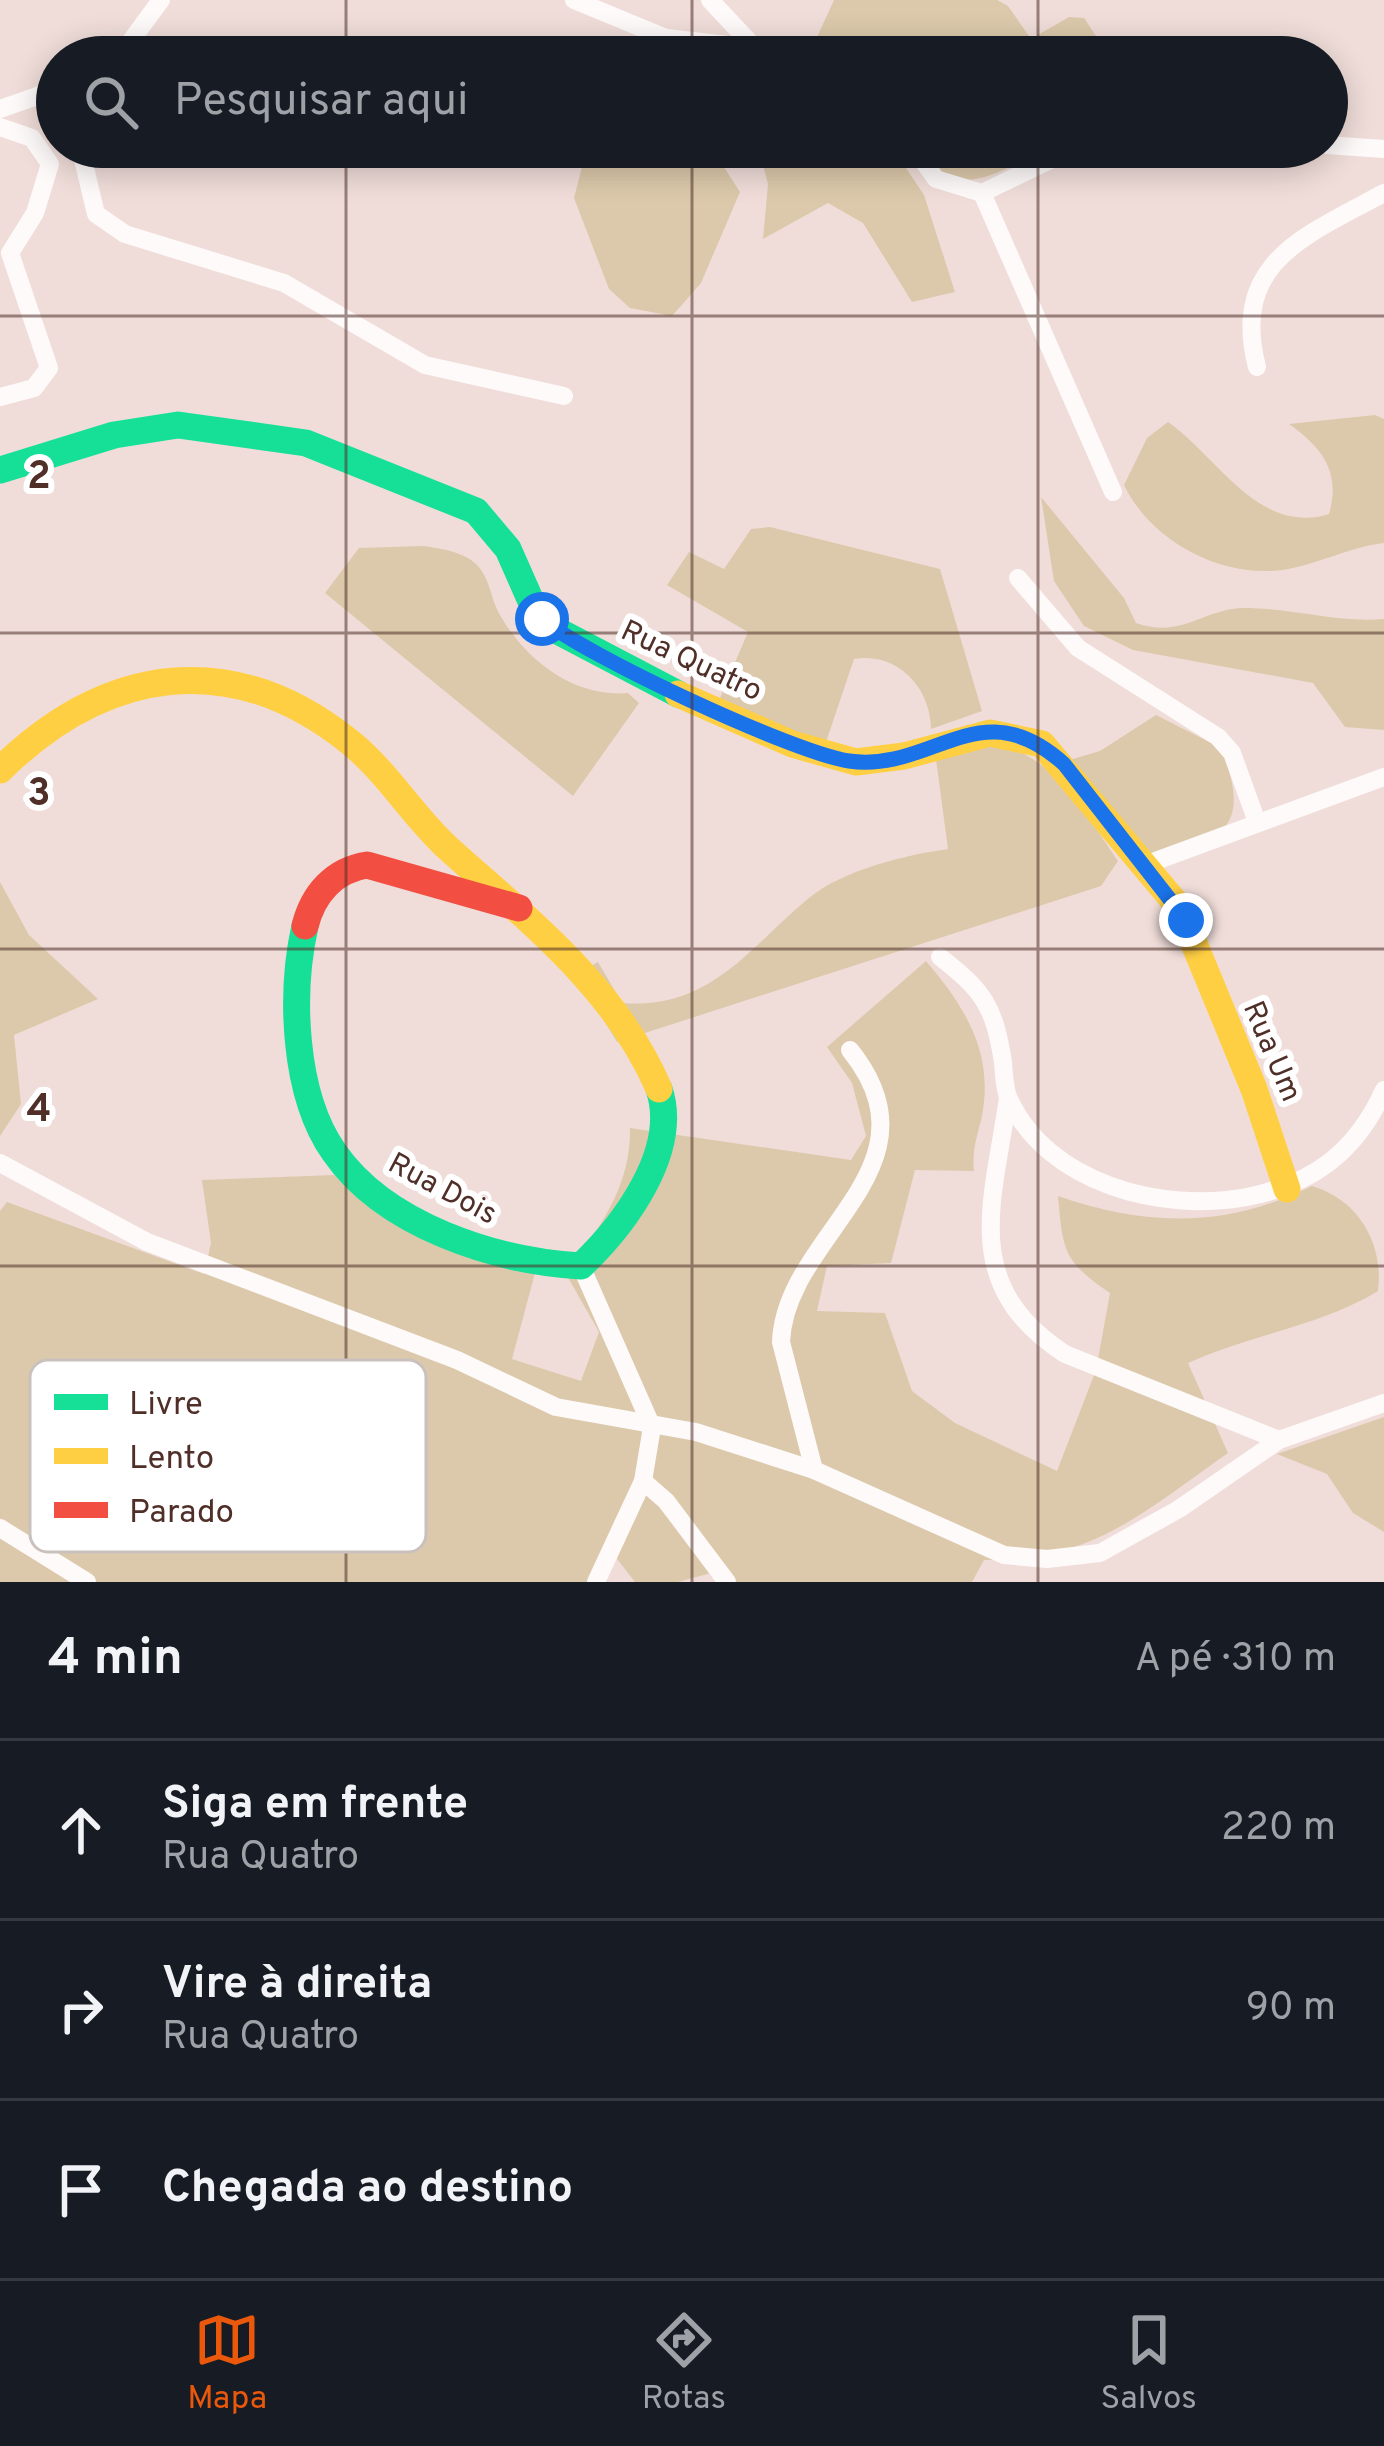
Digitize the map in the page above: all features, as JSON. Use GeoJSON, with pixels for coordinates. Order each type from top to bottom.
{"type":"FeatureCollection","features":[{"type":"Feature","properties":{"kind":"street"},"geometry":{"type":"LineString","coordinates":[[134,36],[161,0]]}},
{"type":"Feature","properties":{"kind":"street"},"geometry":{"type":"LineString","coordinates":[[574,0],[661,36]]}},
{"type":"Feature","properties":{"kind":"street"},"geometry":{"type":"LineString","coordinates":[[710,0],[743,36]]}},
{"type":"Feature","properties":{"kind":"street"},"geometry":{"type":"LineString","coordinates":[[0,109],[36,96]]}},
{"type":"Feature","properties":{"kind":"street"},"geometry":{"type":"LineString","coordinates":[[0,127],[36,144]]}},
{"type":"Feature","properties":{"kind":"street"},"geometry":{"type":"LineString","coordinates":[[1348,146],[1384,149]]}},
{"type":"Feature","properties":{"kind":"street"},"geometry":{"type":"LineString","coordinates":[[0,397],[34,388],[49,368],[5,254],[35,213],[49,168]]}},
{"type":"Feature","properties":{"kind":"street"},"geometry":{"type":"LineString","coordinates":[[85,168],[96,214],[125,233],[284,283],[425,364],[564,396]]}},
{"type":"Feature","properties":{"kind":"street"},"geometry":{"type":"LineString","coordinates":[[927,168],[935,179],[982,193],[1034,168]]}},
{"type":"Feature","properties":{"kind":"street"},"geometry":{"type":"LineString","coordinates":[[982,193],[1113,492]]}},
{"type":"Feature","properties":{"kind":"street"},"geometry":{"type":"LineString","coordinates":[[1257,367],[1247,328],[1249,311],[1273,263],[1384,193]]}},
{"type":"Feature","properties":{"kind":"street","name":"Rua Quatro"},"geometry":{"type":"LineString","coordinates":[[0,470],[114,435],[178,425],[273,436],[334,452],[476,511],[508,549],[534,608],[554,629],[808,750],[868,762],[998,730],[1042,744],[1064,764],[1179,908],[1193,940]]}},
{"type":"Feature","properties":{"kind":"street"},"geometry":{"type":"LineString","coordinates":[[1018,578],[1078,648],[1218,737],[1232,753],[1257,822]]}},
{"type":"Feature","properties":{"kind":"street","name":"Rua Dois"},"geometry":{"type":"LineString","coordinates":[[0,770],[43,726],[116,689],[152,680],[185,679],[268,696],[351,743],[429,833],[518,908],[584,969],[653,1073],[665,1108],[665,1139],[652,1167],[581,1266],[537,1265],[493,1252],[366,1185],[331,1149],[306,1072],[299,948],[307,914],[332,880],[350,868],[382,867],[491,905],[518,908]]}},
{"type":"Feature","properties":{"kind":"street"},"geometry":{"type":"LineString","coordinates":[[1142,866],[1384,777]]}},
{"type":"Feature","properties":{"kind":"street","name":"Rua Um"},"geometry":{"type":"LineString","coordinates":[[1193,940],[1254,1089],[1288,1189]]}},
{"type":"Feature","properties":{"kind":"street"},"geometry":{"type":"LineString","coordinates":[[940,957],[970,980],[996,1018],[1008,1097],[989,1235],[993,1268],[1015,1308],[1038,1336],[1065,1354],[1279,1439]]}},
{"type":"Feature","properties":{"kind":"street"},"geometry":{"type":"LineString","coordinates":[[814,1470],[781,1342],[782,1322],[796,1286],[848,1211],[880,1145],[882,1127],[870,1085],[850,1050]]}},
{"type":"Feature","properties":{"kind":"street"},"geometry":{"type":"LineString","coordinates":[[1008,1097],[1068,1165],[1125,1192],[1222,1202],[1288,1189],[1340,1156],[1362,1132],[1384,1090]]}},
{"type":"Feature","properties":{"kind":"street"},"geometry":{"type":"LineString","coordinates":[[0,1142],[4,1166],[147,1242],[457,1360],[556,1407],[696,1432],[814,1470],[989,1552],[1074,1558],[1100,1553],[1179,1509],[1279,1439],[1384,1403]]}},
{"type":"Feature","properties":{"kind":"street"},"geometry":{"type":"LineString","coordinates":[[581,1266],[652,1427],[643,1481],[596,1582]]}},
{"type":"Feature","properties":{"kind":"street"},"geometry":{"type":"LineString","coordinates":[[643,1481],[666,1501],[727,1582]]}},
{"type":"Feature","properties":{"kind":"street"},"geometry":{"type":"LineString","coordinates":[[0,1528],[30,1547]]}},
{"type":"Feature","properties":{"kind":"street"},"geometry":{"type":"LineString","coordinates":[[39,1552],[87,1582]]}},
{"type":"Feature","properties":{"kind":"shaded area"},"geometry":{"type":"Polygon","coordinates":[[[834,0],[997,0],[1008,6],[1029,36],[818,36],[834,0]]]}},
{"type":"Feature","properties":{"kind":"shaded area"},"geometry":{"type":"Polygon","coordinates":[[[1069,17],[1084,18],[1096,36],[1036,36],[1069,17]]]}},
{"type":"Feature","properties":{"kind":"shaded area"},"geometry":{"type":"Polygon","coordinates":[[[582,168],[725,168],[740,192],[701,283],[672,316],[630,308],[609,289],[574,198],[582,168]]]}},
{"type":"Feature","properties":{"kind":"shaded area"},"geometry":{"type":"Polygon","coordinates":[[[764,168],[906,168],[924,195],[955,292],[912,302],[863,223],[828,203],[763,239],[768,184],[764,168]]]}},
{"type":"Feature","properties":{"kind":"shaded area"},"geometry":{"type":"Polygon","coordinates":[[[936,168],[1007,168],[978,178],[946,176],[936,168]]]}},
{"type":"Feature","properties":{"kind":"shaded area"},"geometry":{"type":"Polygon","coordinates":[[[1375,415],[1384,419],[1384,543],[1282,570],[1235,568],[1190,552],[1170,539],[1151,523],[1124,485],[1147,438],[1168,422],[1260,504],[1304,518],[1329,514],[1331,474],[1320,452],[1289,424],[1375,415]]]}},
{"type":"Feature","properties":{"kind":"shaded area"},"geometry":{"type":"Polygon","coordinates":[[[1041,497],[1124,598],[1136,623],[1166,628],[1244,608],[1384,619],[1384,730],[1345,727],[1313,683],[1133,650],[1084,626],[1054,581],[1041,497]]]}},
{"type":"Feature","properties":{"kind":"shaded area"},"geometry":{"type":"Polygon","coordinates":[[[770,527],[940,569],[982,711],[931,729],[925,700],[909,676],[870,658],[854,659],[823,751],[717,705],[748,632],[667,585],[689,552],[724,569],[751,529],[770,527]]]}},
{"type":"Feature","properties":{"kind":"shaded area"},"geometry":{"type":"Polygon","coordinates":[[[424,546],[458,553],[476,564],[511,632],[554,673],[589,689],[628,693],[639,703],[573,796],[325,593],[359,548],[424,546]]]}},
{"type":"Feature","properties":{"kind":"shaded area"},"geometry":{"type":"Polygon","coordinates":[[[1156,715],[1221,748],[1234,801],[1221,831],[1206,840],[1137,856],[1066,761],[1100,751],[1156,715]]]}},
{"type":"Feature","properties":{"kind":"shaded area"},"geometry":{"type":"Polygon","coordinates":[[[990,738],[1035,760],[1078,803],[1118,861],[1101,886],[617,1042],[576,975],[598,962],[622,1003],[681,996],[727,971],[809,898],[839,879],[875,865],[948,849],[935,752],[990,738]]]}},
{"type":"Feature","properties":{"kind":"shaded area"},"geometry":{"type":"Polygon","coordinates":[[[0,882],[29,935],[98,999],[14,1035],[21,1104],[0,1136],[0,882]]]}},
{"type":"Feature","properties":{"kind":"shaded area"},"geometry":{"type":"Polygon","coordinates":[[[926,961],[964,1013],[984,1071],[974,1171],[915,1170],[891,1263],[827,1266],[817,1311],[885,1313],[912,1391],[955,1423],[1057,1471],[1096,1370],[1110,1293],[1068,1253],[1058,1196],[1124,1213],[1187,1218],[1249,1210],[1312,1186],[1343,1202],[1365,1226],[1377,1257],[1378,1291],[1333,1313],[1188,1363],[1228,1453],[1115,1529],[1056,1552],[984,1560],[972,1582],[720,1582],[711,1573],[678,1582],[635,1582],[614,1555],[589,1582],[0,1582],[0,1211],[7,1202],[204,1274],[211,1243],[202,1180],[334,1175],[419,1231],[535,1273],[512,1359],[581,1381],[599,1332],[566,1274],[619,1188],[630,1128],[851,1160],[866,1136],[852,1083],[827,1047],[926,961]]]}},
{"type":"Feature","properties":{"kind":"shaded area"},"geometry":{"type":"Polygon","coordinates":[[[1384,1417],[1384,1532],[1353,1513],[1327,1474],[1277,1454],[1384,1417]]]}},
{"type":"Feature","properties":{"kind":"traffic: fast"},"geometry":{"type":"LineString","coordinates":[[0,470],[114,435],[178,425],[306,443],[476,511],[508,549],[534,608],[554,629],[678,694]]}},
{"type":"Feature","properties":{"kind":"traffic: fast"},"geometry":{"type":"LineString","coordinates":[[305,926],[297,981],[299,1042],[320,1128],[356,1178],[382,1200],[445,1235],[514,1256],[581,1266],[630,1208],[655,1161],[662,1137],[659,1089]]}},
{"type":"Feature","properties":{"kind":"traffic: slow"},"geometry":{"type":"LineString","coordinates":[[0,770],[40,735],[82,709],[126,691],[170,682],[215,682],[260,692],[306,712],[365,755],[437,837],[568,958],[619,1019],[659,1089]]}},
{"type":"Feature","properties":{"kind":"traffic: slow"},"geometry":{"type":"LineString","coordinates":[[678,694],[792,744],[856,762],[904,756],[990,733],[1042,744],[1179,907],[1254,1089],[1287,1189]]}},
{"type":"Feature","properties":{"kind":"traffic: jam"},"geometry":{"type":"LineString","coordinates":[[305,926],[327,885],[367,865],[519,908]]}},
{"type":"Feature","properties":{"kind":"route"},"geometry":{"type":"LineString","coordinates":[[542,619],[582,646],[833,758],[868,762],[980,730],[1010,732],[1042,744],[1064,764],[1186,920]]}}]}
